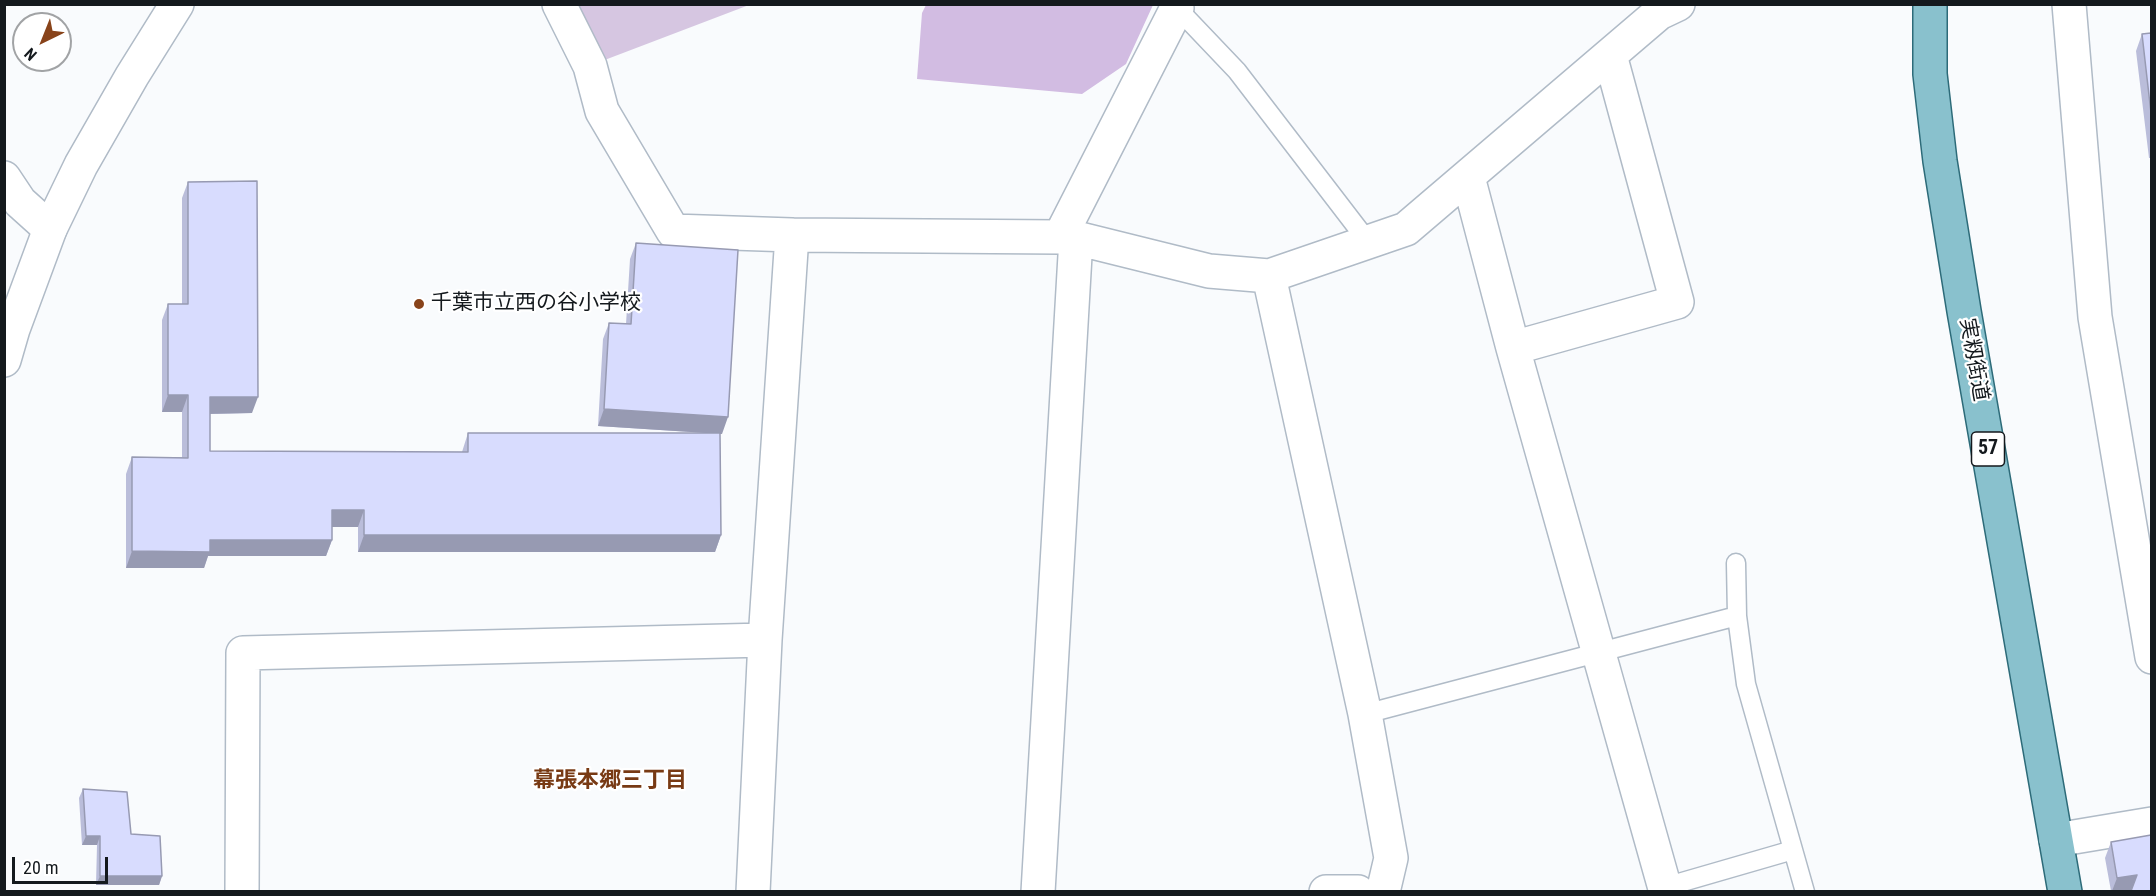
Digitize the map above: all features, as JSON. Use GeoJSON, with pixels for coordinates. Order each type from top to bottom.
{"type":"FeatureCollection","features":[{"type":"Feature","properties":{"kind":"main road","name":"実籾街道"},"geometry":{"type":"LineString","coordinates":[[1930,4],[1930,74],[1940,161],[2065,891]]}},
{"type":"Feature","properties":{"kind":"street"},"geometry":{"type":"LineString","coordinates":[[4,360],[50,229],[92,145],[177,4]]}},
{"type":"Feature","properties":{"kind":"street"},"geometry":{"type":"LineString","coordinates":[[559,4],[590,66],[602,111],[673,231],[792,235],[1068,238],[1209,271],[1269,276],[1406,229],[1610,56],[1664,7]]}},
{"type":"Feature","properties":{"kind":"street"},"geometry":{"type":"LineString","coordinates":[[2069,4],[2095,317],[2151,657]]}},
{"type":"Feature","properties":{"kind":"street"},"geometry":{"type":"LineString","coordinates":[[1038,891],[1068,238],[1178,6]]}},
{"type":"Feature","properties":{"kind":"street"},"geometry":{"type":"LineString","coordinates":[[1513,348],[1677,302],[1610,56]]}},
{"type":"Feature","properties":{"kind":"street"},"geometry":{"type":"LineString","coordinates":[[1468,177],[1513,348],[1665,889]]}},
{"type":"Feature","properties":{"kind":"street"},"geometry":{"type":"LineString","coordinates":[[4,178],[20,202],[50,229]]}},
{"type":"Feature","properties":{"kind":"street"},"geometry":{"type":"LineString","coordinates":[[753,891],[765,640],[792,235]]}},
{"type":"Feature","properties":{"kind":"street"},"geometry":{"type":"LineString","coordinates":[[1269,276],[1365,714],[1391,858],[1383,891]]}},
{"type":"Feature","properties":{"kind":"street"},"geometry":{"type":"LineString","coordinates":[[242,891],[243,653],[765,640]]}},
{"type":"Feature","properties":{"kind":"street"},"geometry":{"type":"LineString","coordinates":[[2056,840],[2151,824]]}},
{"type":"Feature","properties":{"kind":"street"},"geometry":{"type":"LineString","coordinates":[[1326,891],[1358,891]]}},
{"type":"Feature","properties":{"kind":"lane"},"geometry":{"type":"LineString","coordinates":[[1178,6],[1237,71],[1369,243]]}},
{"type":"Feature","properties":{"kind":"lane"},"geometry":{"type":"LineString","coordinates":[[1736,563],[1737,616],[1746,684],[1804,891]]}},
{"type":"Feature","properties":{"kind":"lane"},"geometry":{"type":"LineString","coordinates":[[1365,714],[1737,616]]}},
{"type":"Feature","properties":{"kind":"lane"},"geometry":{"type":"LineString","coordinates":[[1665,889],[1793,850]]}},
{"type":"Feature","properties":{"kind":"shaded area"},"geometry":{"type":"Polygon","coordinates":[[[926,4],[1153,5],[1126,64],[1082,94],[917,79],[922,13],[926,4]]]}},
{"type":"Feature","properties":{"kind":"shaded area"},"geometry":{"type":"Polygon","coordinates":[[[574,5],[749,5],[602,61],[574,5]]]}},
{"type":"Feature","properties":{"kind":"building"},"geometry":{"type":"Polygon","coordinates":[[[2151,33],[2151,113],[2142,34],[2151,33]]]}},
{"type":"Feature","properties":{"kind":"building"},"geometry":{"type":"Polygon","coordinates":[[[257,181],[258,397],[210,397],[210,451],[468,452],[468,433],[720,433],[721,535],[364,535],[364,510],[332,510],[332,540],[210,540],[210,552],[132,551],[132,457],[188,458],[188,395],[168,395],[168,304],[188,304],[188,182],[257,181]]]}},
{"type":"Feature","properties":{"kind":"building"},"geometry":{"type":"Polygon","coordinates":[[[636,243],[738,250],[728,417],[604,409],[609,323],[631,324],[636,243]]]}},
{"type":"Feature","properties":{"kind":"building"},"geometry":{"type":"Polygon","coordinates":[[[83,789],[127,792],[131,834],[160,836],[162,876],[100,876],[100,836],[86,836],[83,789]]]}},
{"type":"Feature","properties":{"kind":"building"},"geometry":{"type":"Polygon","coordinates":[[[2151,835],[2151,891],[2131,891],[2137,875],[2117,878],[2111,842],[2151,835]]]}},
{"type":"Feature","properties":{"kind":"place","name":"千葉市立西の谷小学校"},"geometry":{"type":"Point","coordinates":[419,304]}},
{"type":"Feature","properties":{"kind":"district","name":"幕張本郷三丁目"},"geometry":{"type":"Point","coordinates":[610,781]}}]}
